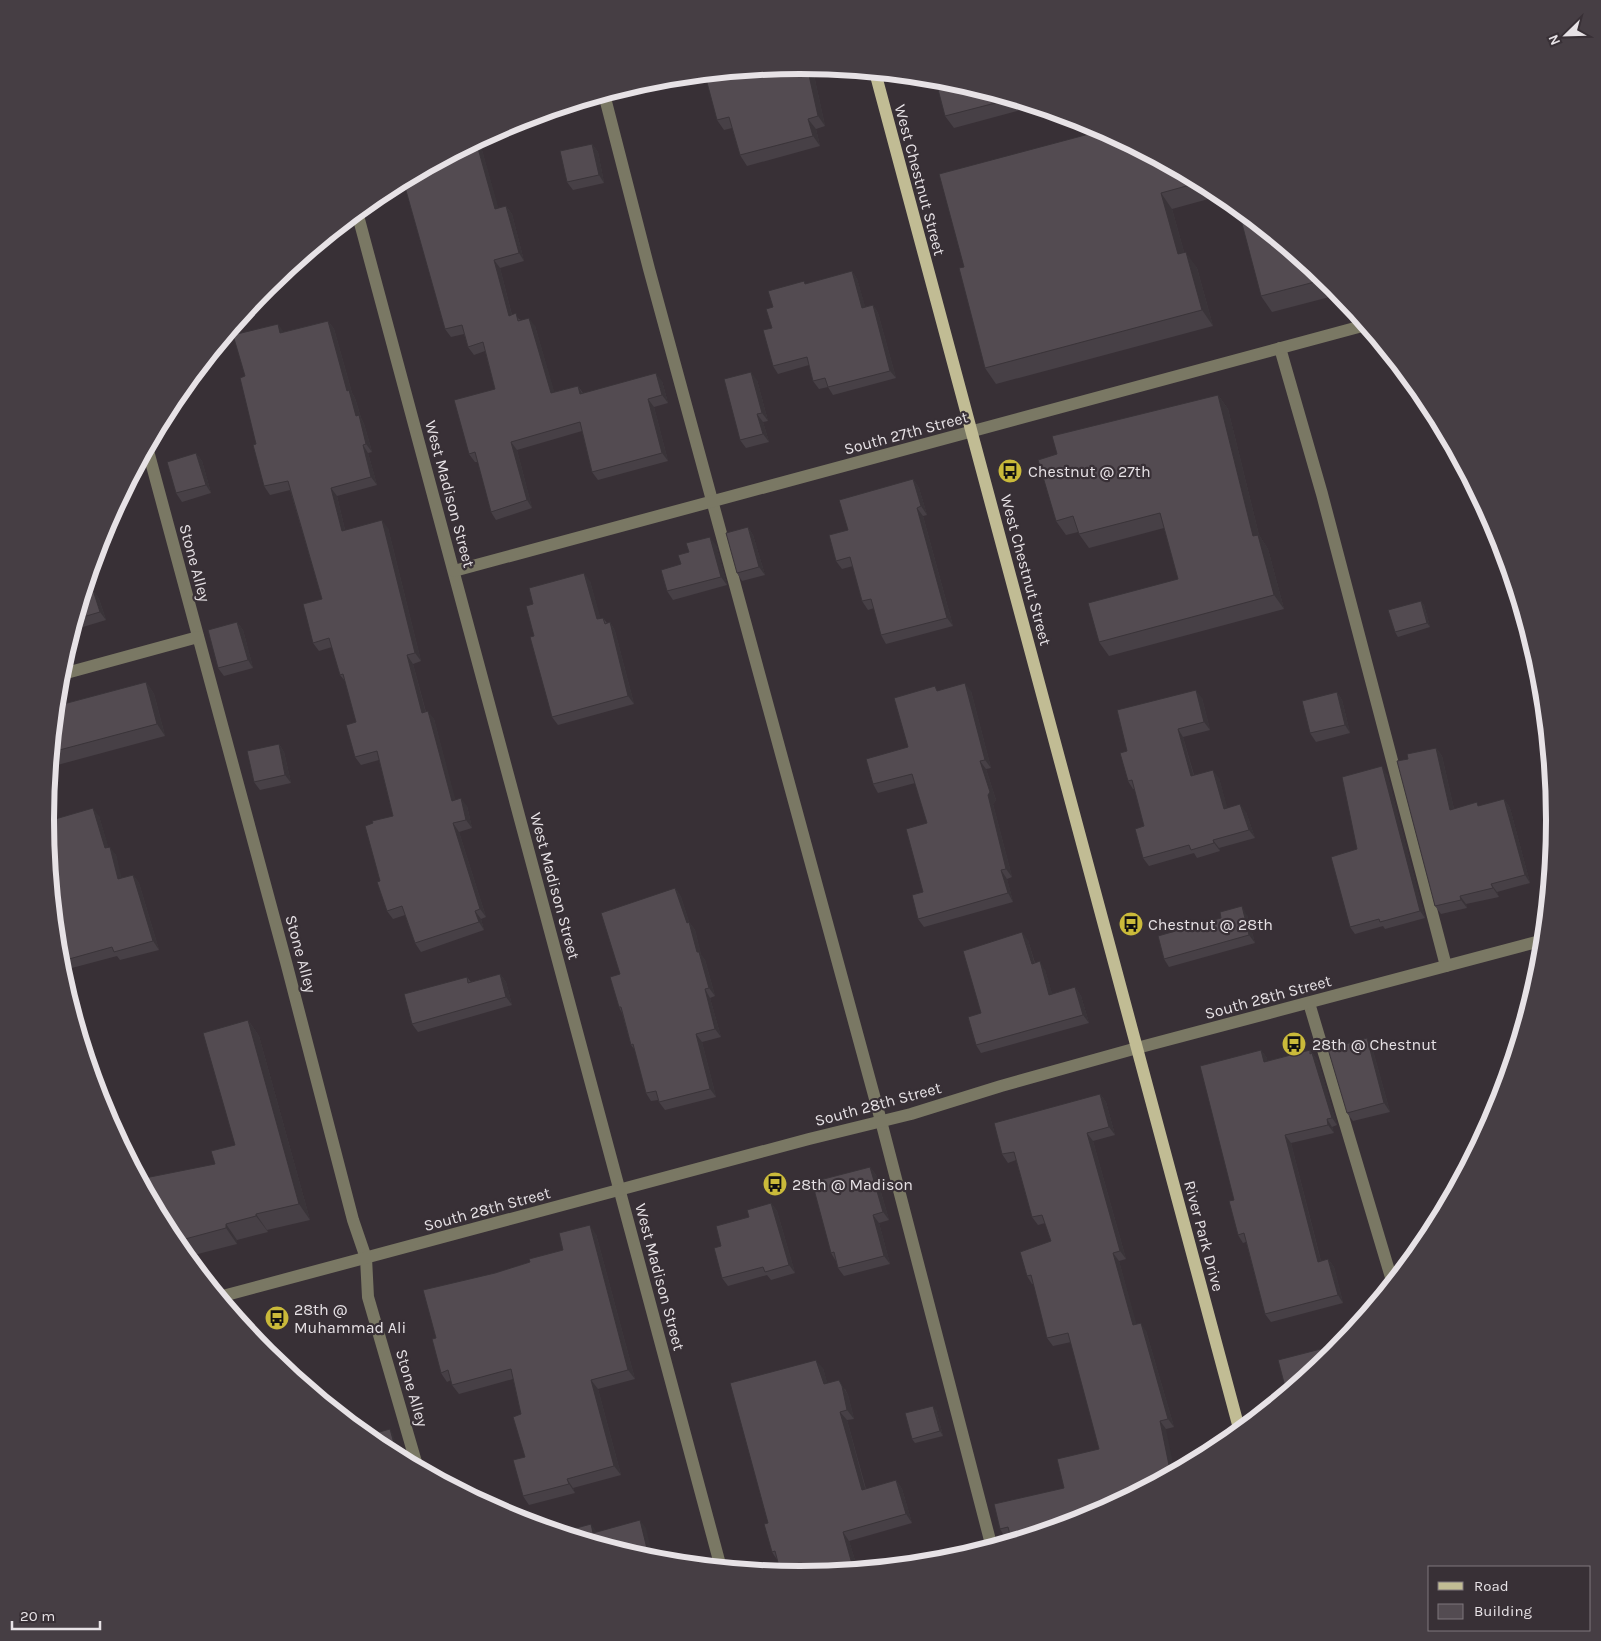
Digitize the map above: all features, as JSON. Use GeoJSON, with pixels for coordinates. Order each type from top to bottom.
{"type":"FeatureCollection","features":[{"type":"Feature","properties":{"kind":"main road","name":"West Chestnut Street"},"geometry":{"type":"LineString","coordinates":[[877,78],[1137,1048]]}},
{"type":"Feature","properties":{"kind":"main road","name":"River Park Drive"},"geometry":{"type":"LineString","coordinates":[[1137,1048],[1238,1425]]}},
{"type":"Feature","properties":{"kind":"street"},"geometry":{"type":"LineString","coordinates":[[605,99],[712,502],[882,1122],[991,1543]]}},
{"type":"Feature","properties":{"kind":"street","name":"West Madison Street"},"geometry":{"type":"LineString","coordinates":[[359,219],[720,1563]]}},
{"type":"Feature","properties":{"kind":"street","name":"South 27th Street"},"geometry":{"type":"LineString","coordinates":[[454,571],[1361,326]]}},
{"type":"Feature","properties":{"kind":"street"},"geometry":{"type":"LineString","coordinates":[[1280,348],[1322,494],[1446,966]]}},
{"type":"Feature","properties":{"kind":"street","name":"Stone Alley"},"geometry":{"type":"LineString","coordinates":[[149,456],[353,1220],[366,1258],[368,1297],[416,1460]]}},
{"type":"Feature","properties":{"kind":"street"},"geometry":{"type":"LineString","coordinates":[[69,672],[198,637]]}},
{"type":"Feature","properties":{"kind":"street","name":"South 28th Street"},"geometry":{"type":"LineString","coordinates":[[225,1295],[809,1138],[882,1122],[1137,1048],[1537,942]]}},
{"type":"Feature","properties":{"kind":"street"},"geometry":{"type":"LineString","coordinates":[[1309,1003],[1391,1277]]}},
{"type":"Feature","properties":{"kind":"building"},"geometry":{"type":"Polygon","coordinates":[[[809,74],[818,116],[808,119],[813,136],[740,155],[729,117],[717,120],[706,80],[752,75],[809,74]]]}},
{"type":"Feature","properties":{"kind":"building"},"geometry":{"type":"Polygon","coordinates":[[[937,87],[1002,101],[945,116],[937,87]]]}},
{"type":"Feature","properties":{"kind":"building"},"geometry":{"type":"Polygon","coordinates":[[[1091,133],[1131,151],[1191,185],[1161,193],[1178,254],[1186,252],[1202,310],[985,368],[959,268],[964,267],[939,174],[1091,133]]]}},
{"type":"Feature","properties":{"kind":"building"},"geometry":{"type":"Polygon","coordinates":[[[592,144],[599,175],[567,182],[560,151],[592,144]]]}},
{"type":"Feature","properties":{"kind":"building"},"geometry":{"type":"Polygon","coordinates":[[[478,148],[495,209],[506,206],[519,253],[494,260],[509,316],[516,313],[518,321],[529,318],[551,393],[578,386],[580,394],[656,373],[662,395],[648,399],[662,453],[592,472],[580,422],[511,442],[527,500],[491,512],[475,452],[469,454],[454,400],[495,389],[483,342],[468,347],[462,325],[445,329],[405,188],[427,174],[478,148]]]}},
{"type":"Feature","properties":{"kind":"building"},"geometry":{"type":"Polygon","coordinates":[[[1241,220],[1255,228],[1317,281],[1261,296],[1241,220]]]}},
{"type":"Feature","properties":{"kind":"building"},"geometry":{"type":"Polygon","coordinates":[[[852,271],[862,308],[873,305],[890,371],[828,387],[825,378],[813,381],[807,357],[773,366],[763,330],[772,328],[766,309],[773,307],[768,291],[804,281],[805,284],[852,271]]]}},
{"type":"Feature","properties":{"kind":"building"},"geometry":{"type":"Polygon","coordinates":[[[328,321],[347,391],[349,390],[356,416],[359,415],[366,444],[363,445],[371,477],[331,488],[342,531],[382,520],[415,653],[407,655],[422,713],[428,711],[452,801],[461,798],[466,820],[453,823],[480,909],[475,911],[479,922],[415,943],[402,906],[387,911],[377,882],[380,881],[365,826],[373,823],[372,821],[393,816],[377,751],[355,757],[346,725],[356,722],[343,674],[340,675],[329,638],[313,643],[303,604],[322,599],[288,481],[264,486],[253,445],[256,444],[240,378],[245,376],[233,335],[278,324],[280,333],[328,321]]]}},
{"type":"Feature","properties":{"kind":"building"},"geometry":{"type":"Polygon","coordinates":[[[751,372],[762,413],[757,414],[763,434],[740,440],[724,379],[751,372]]]}},
{"type":"Feature","properties":{"kind":"building"},"geometry":{"type":"Polygon","coordinates":[[[1218,395],[1253,536],[1258,535],[1274,595],[1099,642],[1088,603],[1178,579],[1160,513],[1079,534],[1073,516],[1056,521],[1038,460],[1057,454],[1052,436],[1218,395]]]}},
{"type":"Feature","properties":{"kind":"building"},"geometry":{"type":"Polygon","coordinates":[[[196,453],[206,485],[176,493],[167,462],[196,453]]]}},
{"type":"Feature","properties":{"kind":"building"},"geometry":{"type":"Polygon","coordinates":[[[913,479],[921,506],[917,508],[947,618],[881,635],[871,599],[862,601],[850,557],[836,561],[829,535],[848,530],[839,500],[913,479]]]}},
{"type":"Feature","properties":{"kind":"building"},"geometry":{"type":"Polygon","coordinates":[[[748,527],[759,567],[737,573],[726,533],[748,527]]]}},
{"type":"Feature","properties":{"kind":"building"},"geometry":{"type":"Polygon","coordinates":[[[710,537],[721,577],[667,591],[661,570],[681,564],[678,555],[689,552],[686,543],[710,537]]]}},
{"type":"Feature","properties":{"kind":"building"},"geometry":{"type":"Polygon","coordinates":[[[584,573],[597,619],[603,618],[605,624],[610,622],[628,696],[552,717],[530,637],[534,636],[526,606],[533,604],[529,588],[584,573]]]}},
{"type":"Feature","properties":{"kind":"building"},"geometry":{"type":"Polygon","coordinates":[[[93,590],[100,612],[82,617],[90,591],[93,590]]]}},
{"type":"Feature","properties":{"kind":"building"},"geometry":{"type":"Polygon","coordinates":[[[1421,601],[1427,623],[1395,632],[1388,610],[1421,601]]]}},
{"type":"Feature","properties":{"kind":"building"},"geometry":{"type":"Polygon","coordinates":[[[237,622],[248,660],[218,668],[208,630],[237,622]]]}},
{"type":"Feature","properties":{"kind":"building"},"geometry":{"type":"Polygon","coordinates":[[[146,682],[157,724],[57,751],[63,704],[146,682]]]}},
{"type":"Feature","properties":{"kind":"building"},"geometry":{"type":"Polygon","coordinates":[[[965,683],[985,760],[980,761],[990,792],[988,795],[1006,869],[1001,870],[1008,893],[918,919],[912,895],[923,892],[906,829],[927,823],[912,774],[873,784],[866,759],[908,747],[894,698],[935,686],[937,691],[965,683]]]}},
{"type":"Feature","properties":{"kind":"building"},"geometry":{"type":"Polygon","coordinates":[[[1196,690],[1204,722],[1178,729],[1191,776],[1213,770],[1224,809],[1240,804],[1249,830],[1213,840],[1214,843],[1191,850],[1189,845],[1143,858],[1135,829],[1144,826],[1132,780],[1128,781],[1120,753],[1127,751],[1117,710],[1196,690]]]}},
{"type":"Feature","properties":{"kind":"building"},"geometry":{"type":"Polygon","coordinates":[[[1337,692],[1345,725],[1310,733],[1302,701],[1337,692]]]}},
{"type":"Feature","properties":{"kind":"building"},"geometry":{"type":"Polygon","coordinates":[[[279,744],[285,775],[254,782],[247,751],[279,744]]]}},
{"type":"Feature","properties":{"kind":"building"},"geometry":{"type":"Polygon","coordinates":[[[1436,748],[1450,810],[1477,802],[1478,806],[1504,799],[1525,875],[1491,884],[1493,888],[1460,896],[1461,900],[1435,906],[1397,761],[1408,759],[1407,754],[1436,748]]]}},
{"type":"Feature","properties":{"kind":"building"},"geometry":{"type":"Polygon","coordinates":[[[1382,766],[1420,911],[1380,922],[1379,919],[1350,927],[1331,857],[1357,849],[1342,777],[1382,766]]]}},
{"type":"Feature","properties":{"kind":"building"},"geometry":{"type":"Polygon","coordinates":[[[93,808],[105,848],[110,847],[118,879],[133,875],[153,941],[114,952],[112,947],[67,960],[55,869],[54,819],[93,808]]]}},
{"type":"Feature","properties":{"kind":"building"},"geometry":{"type":"Polygon","coordinates":[[[675,888],[687,923],[689,922],[697,952],[699,952],[709,988],[705,989],[715,1029],[696,1034],[710,1089],[659,1102],[656,1091],[646,1093],[633,1044],[631,1045],[621,1007],[619,1007],[610,977],[620,974],[601,913],[675,888]]]}},
{"type":"Feature","properties":{"kind":"building"},"geometry":{"type":"Polygon","coordinates":[[[1242,906],[1249,935],[1164,959],[1158,936],[1221,918],[1220,912],[1242,906]]]}},
{"type":"Feature","properties":{"kind":"building"},"geometry":{"type":"Polygon","coordinates":[[[1022,932],[1032,964],[1040,961],[1049,995],[1075,987],[1083,1015],[976,1045],[968,1017],[981,1013],[963,951],[1022,932]]]}},
{"type":"Feature","properties":{"kind":"building"},"geometry":{"type":"Polygon","coordinates":[[[500,974],[506,997],[412,1024],[404,994],[467,977],[468,983],[500,974]]]}},
{"type":"Feature","properties":{"kind":"building"},"geometry":{"type":"Polygon","coordinates":[[[248,1020],[299,1204],[256,1214],[256,1216],[226,1224],[226,1228],[183,1240],[145,1178],[215,1164],[211,1151],[235,1145],[203,1033],[248,1020]]]}},
{"type":"Feature","properties":{"kind":"building"},"geometry":{"type":"Polygon","coordinates":[[[1367,1038],[1384,1103],[1347,1113],[1328,1049],[1367,1038]]]}},
{"type":"Feature","properties":{"kind":"building"},"geometry":{"type":"Polygon","coordinates":[[[1261,1050],[1264,1062],[1310,1050],[1310,1054],[1312,1053],[1332,1118],[1327,1119],[1328,1125],[1285,1135],[1318,1262],[1328,1259],[1338,1295],[1265,1314],[1244,1233],[1238,1235],[1229,1201],[1234,1200],[1200,1066],[1261,1050]]]}},
{"type":"Feature","properties":{"kind":"building"},"geometry":{"type":"Polygon","coordinates":[[[1100,1094],[1109,1127],[1087,1133],[1120,1251],[1113,1253],[1133,1325],[1141,1323],[1168,1419],[1160,1421],[1170,1469],[1131,1490],[1086,1510],[1041,1528],[1011,1537],[1008,1527],[1000,1529],[994,1504],[1064,1488],[1057,1459],[1099,1449],[1068,1333],[1047,1338],[1031,1275],[1027,1276],[1020,1252],[1051,1241],[1042,1215],[1032,1217],[1014,1152],[1002,1154],[994,1123],[1100,1094]]]}},
{"type":"Feature","properties":{"kind":"building"},"geometry":{"type":"Polygon","coordinates":[[[870,1167],[883,1212],[873,1215],[884,1256],[838,1268],[834,1252],[831,1253],[812,1182],[870,1167]]]}},
{"type":"Feature","properties":{"kind":"building"},"geometry":{"type":"Polygon","coordinates":[[[771,1203],[789,1265],[765,1272],[763,1267],[722,1278],[714,1248],[721,1246],[716,1226],[749,1217],[747,1210],[771,1203]]]}},
{"type":"Feature","properties":{"kind":"building"},"geometry":{"type":"Polygon","coordinates":[[[590,1225],[628,1370],[591,1380],[614,1466],[567,1479],[569,1484],[523,1496],[513,1460],[525,1457],[513,1417],[521,1414],[511,1369],[452,1385],[448,1370],[441,1373],[432,1339],[436,1338],[423,1290],[495,1273],[530,1262],[529,1259],[563,1250],[559,1233],[590,1225]]]}},
{"type":"Feature","properties":{"kind":"building"},"geometry":{"type":"Polygon","coordinates":[[[1332,1346],[1285,1388],[1278,1360],[1332,1346]]]}},
{"type":"Feature","properties":{"kind":"building"},"geometry":{"type":"Polygon","coordinates":[[[816,1360],[824,1384],[839,1380],[847,1410],[840,1412],[862,1490],[896,1480],[906,1514],[843,1532],[852,1566],[779,1567],[775,1551],[772,1552],[764,1524],[768,1523],[730,1383],[816,1360]]]}},
{"type":"Feature","properties":{"kind":"building"},"geometry":{"type":"Polygon","coordinates":[[[933,1406],[940,1431],[912,1439],[905,1413],[933,1406]]]}},
{"type":"Feature","properties":{"kind":"building"},"geometry":{"type":"Polygon","coordinates":[[[390,1429],[395,1447],[386,1441],[375,1433],[390,1429]]]}},
{"type":"Feature","properties":{"kind":"building"},"geometry":{"type":"Polygon","coordinates":[[[640,1520],[648,1551],[568,1530],[591,1524],[593,1533],[640,1520]]]}},
{"type":"Feature","properties":{"kind":"place","name":"Chestnut @ 27th"},"geometry":{"type":"Point","coordinates":[1010,471]}},
{"type":"Feature","properties":{"kind":"place","name":"Chestnut @ 28th"},"geometry":{"type":"Point","coordinates":[1131,924]}},
{"type":"Feature","properties":{"kind":"place","name":"28th @ Chestnut"},"geometry":{"type":"Point","coordinates":[1294,1044]}},
{"type":"Feature","properties":{"kind":"place","name":"28th @ Madison"},"geometry":{"type":"Point","coordinates":[775,1184]}},
{"type":"Feature","properties":{"kind":"place","name":"28th @ Muhammad Ali"},"geometry":{"type":"Point","coordinates":[277,1318]}}]}
